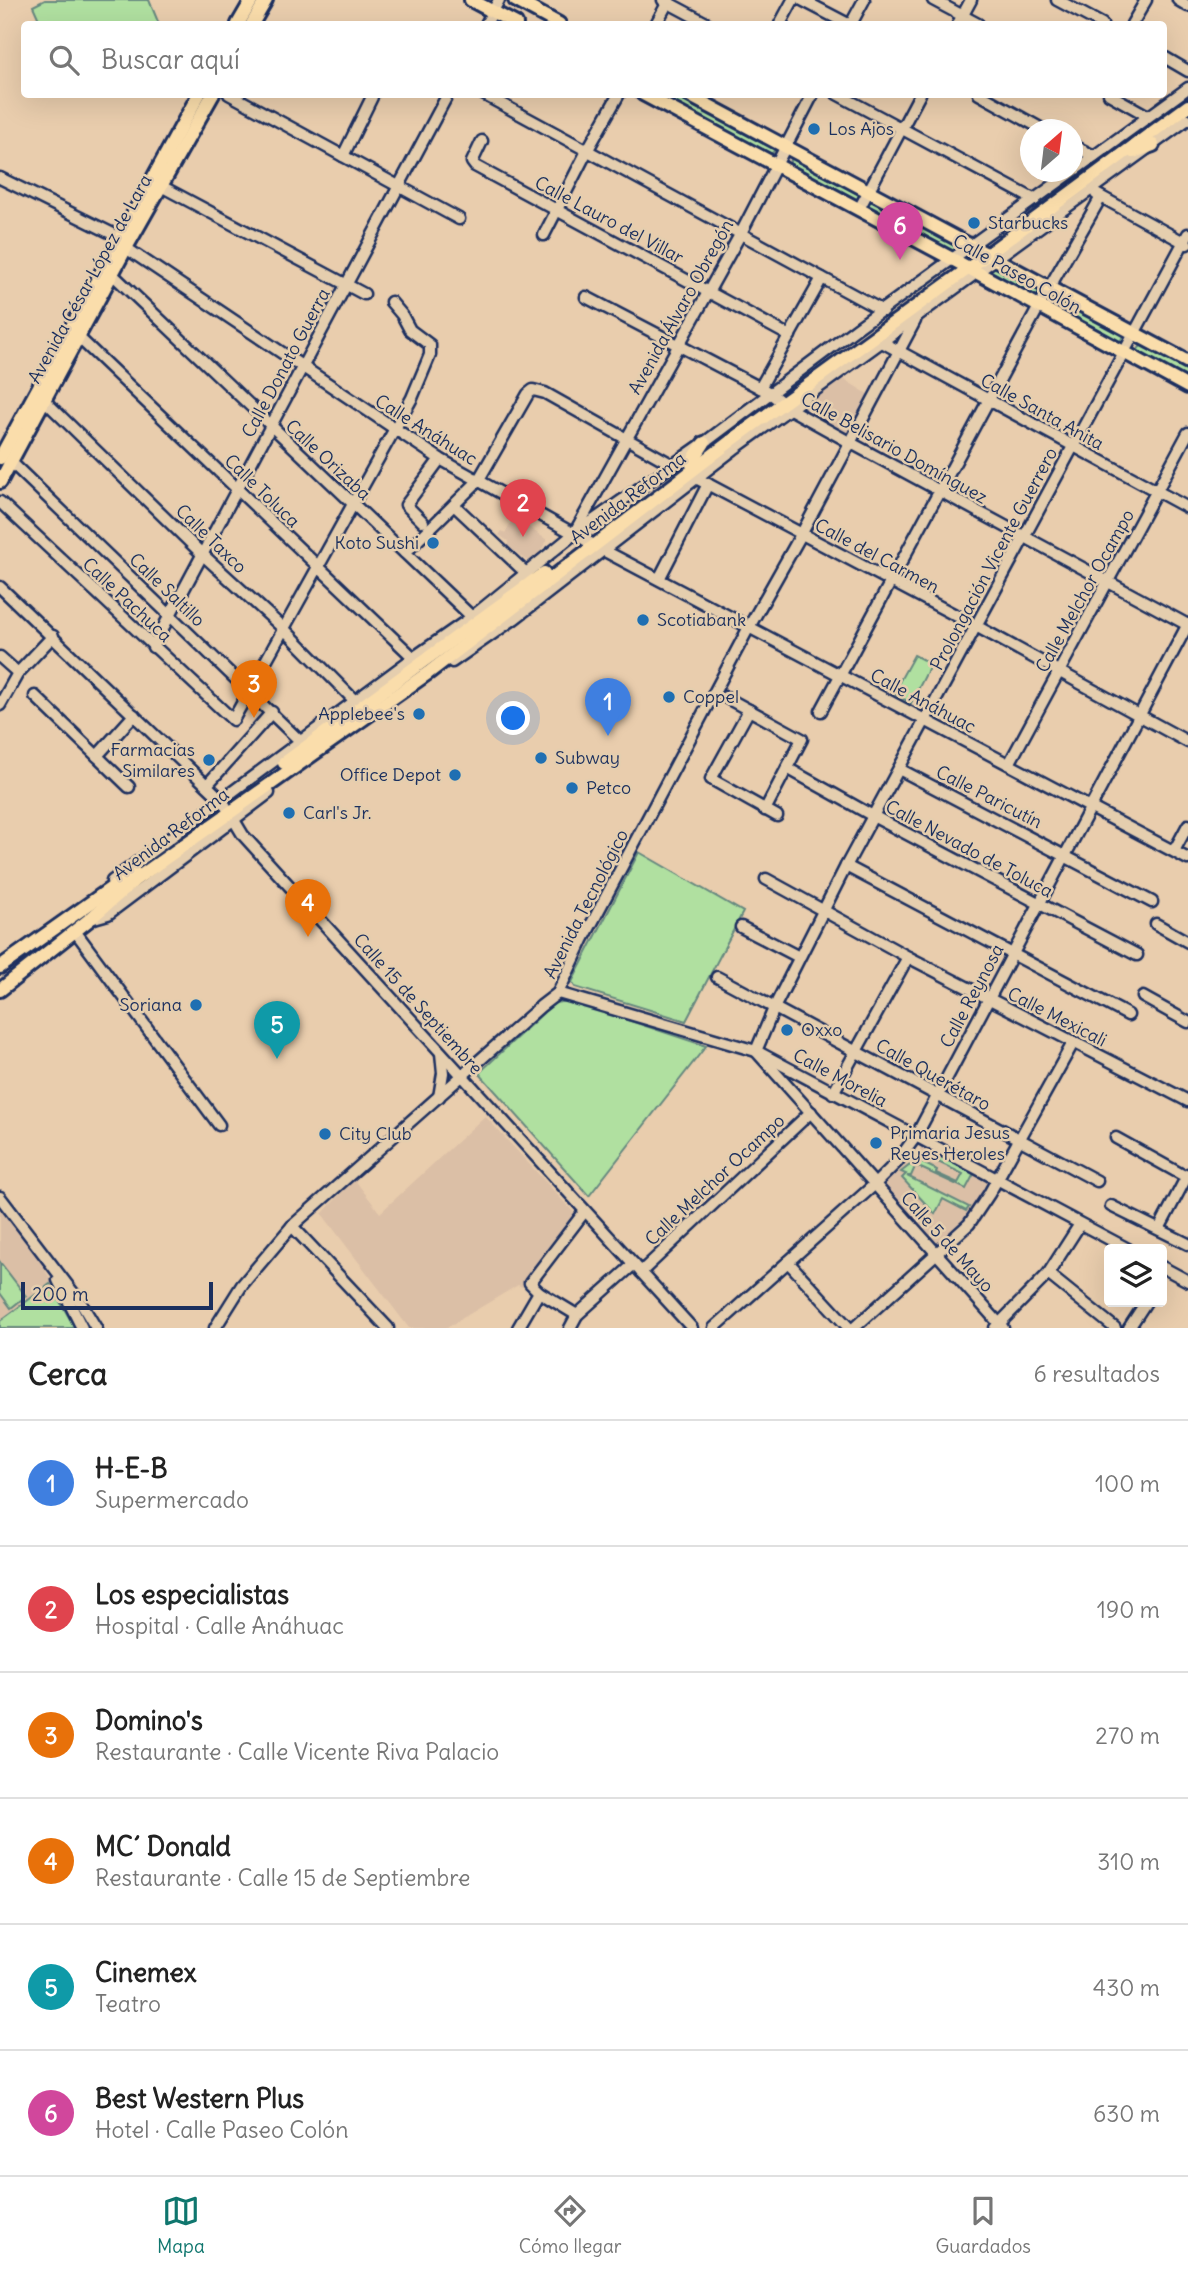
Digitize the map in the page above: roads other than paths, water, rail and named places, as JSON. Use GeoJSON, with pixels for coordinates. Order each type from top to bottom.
{"type":"FeatureCollection","features":[{"type":"Feature","properties":{"kind":"main road"},"geometry":{"type":"LineString","coordinates":[[240,21],[252,0]]}},
{"type":"Feature","properties":{"kind":"main road"},"geometry":{"type":"LineString","coordinates":[[254,21],[266,0]]}},
{"type":"Feature","properties":{"kind":"main road"},"geometry":{"type":"LineString","coordinates":[[471,0],[496,6],[513,21]]}},
{"type":"Feature","properties":{"kind":"main road"},"geometry":{"type":"LineString","coordinates":[[515,0],[554,21]]}},
{"type":"Feature","properties":{"kind":"main road","name":"Avenida Reforma"},"geometry":{"type":"LineString","coordinates":[[1,963],[227,809],[699,473],[776,398],[966,266],[1188,97]]}},
{"type":"Feature","properties":{"kind":"main road","name":"Avenida César López de Lara"},"geometry":{"type":"LineString","coordinates":[[0,482],[4,455],[74,333],[197,98]]}},
{"type":"Feature","properties":{"kind":"main road","name":"Avenida César López de Lara"},"geometry":{"type":"LineString","coordinates":[[123,242],[161,186],[211,98]]}},
{"type":"Feature","properties":{"kind":"main road","name":"Calle Paseo Colón"},"geometry":{"type":"LineString","coordinates":[[651,98],[1188,387]]}},
{"type":"Feature","properties":{"kind":"main road","name":"Calle Paseo Colón"},"geometry":{"type":"LineString","coordinates":[[695,98],[1188,362]]}},
{"type":"Feature","properties":{"kind":"main road","name":"Avenida Reforma"},"geometry":{"type":"LineString","coordinates":[[983,253],[1188,106]]}},
{"type":"Feature","properties":{"kind":"main road"},"geometry":{"type":"LineString","coordinates":[[1120,157],[1153,145]]}},
{"type":"Feature","properties":{"kind":"main road","name":"Avenida César López de Lara"},"geometry":{"type":"LineString","coordinates":[[4,455],[44,400],[74,333]]}},
{"type":"Feature","properties":{"kind":"main road"},"geometry":{"type":"LineString","coordinates":[[699,473],[704,443]]}},
{"type":"Feature","properties":{"kind":"main road"},"geometry":{"type":"LineString","coordinates":[[699,473],[734,449]]}},
{"type":"Feature","properties":{"kind":"main road","name":"Avenida Reforma"},"geometry":{"type":"LineString","coordinates":[[423,668],[493,611],[595,545]]}},
{"type":"Feature","properties":{"kind":"main road"},"geometry":{"type":"LineString","coordinates":[[472,617],[493,611]]}},
{"type":"Feature","properties":{"kind":"main road","name":"Avenida Reforma"},"geometry":{"type":"LineString","coordinates":[[0,989],[227,809]]}},
{"type":"Feature","properties":{"kind":"street"},"geometry":{"type":"LineString","coordinates":[[782,21],[793,0]]}},
{"type":"Feature","properties":{"kind":"street"},"geometry":{"type":"LineString","coordinates":[[802,0],[844,21]]}},
{"type":"Feature","properties":{"kind":"street"},"geometry":{"type":"LineString","coordinates":[[852,21],[864,0]]}},
{"type":"Feature","properties":{"kind":"street"},"geometry":{"type":"LineString","coordinates":[[933,0],[960,20],[971,0]]}},
{"type":"Feature","properties":{"kind":"street"},"geometry":{"type":"LineString","coordinates":[[1056,0],[1096,21]]}},
{"type":"Feature","properties":{"kind":"street"},"geometry":{"type":"LineString","coordinates":[[1134,21],[1146,0]]}},
{"type":"Feature","properties":{"kind":"street"},"geometry":{"type":"LineString","coordinates":[[1178,0],[1188,6]]}},
{"type":"Feature","properties":{"kind":"street"},"geometry":{"type":"LineString","coordinates":[[657,21],[666,1],[703,21]]}},
{"type":"Feature","properties":{"kind":"street"},"geometry":{"type":"LineString","coordinates":[[1167,59],[1188,71]]}},
{"type":"Feature","properties":{"kind":"street","name":"Avenida Reforma"},"geometry":{"type":"LineString","coordinates":[[983,253],[1035,200],[1188,88]]}},
{"type":"Feature","properties":{"kind":"street"},"geometry":{"type":"LineString","coordinates":[[236,98],[459,219]]}},
{"type":"Feature","properties":{"kind":"street"},"geometry":{"type":"LineString","coordinates":[[343,156],[372,98]]}},
{"type":"Feature","properties":{"kind":"street","name":"Calle Donato Guerra"},"geometry":{"type":"LineString","coordinates":[[153,647],[446,98]]}},
{"type":"Feature","properties":{"kind":"street"},"geometry":{"type":"LineString","coordinates":[[490,98],[883,311]]}},
{"type":"Feature","properties":{"kind":"street"},"geometry":{"type":"LineString","coordinates":[[544,235],[618,98]]}},
{"type":"Feature","properties":{"kind":"street","name":"Avenida Álvaro Obregón"},"geometry":{"type":"LineString","coordinates":[[574,534],[741,233],[811,98]]}},
{"type":"Feature","properties":{"kind":"street"},"geometry":{"type":"LineString","coordinates":[[845,98],[1035,200]]}},
{"type":"Feature","properties":{"kind":"street"},"geometry":{"type":"LineString","coordinates":[[859,209],[917,98]]}},
{"type":"Feature","properties":{"kind":"street"},"geometry":{"type":"LineString","coordinates":[[986,98],[1024,119]]}},
{"type":"Feature","properties":{"kind":"street"},"geometry":{"type":"LineString","coordinates":[[1116,98],[1148,116]]}},
{"type":"Feature","properties":{"kind":"street","name":"Avenida Reforma"},"geometry":{"type":"LineString","coordinates":[[983,253],[1089,191],[1186,123]]}},
{"type":"Feature","properties":{"kind":"street","name":"Calle Lauro del Villar"},"geometry":{"type":"LineString","coordinates":[[482,141],[472,162],[475,166],[790,336]]}},
{"type":"Feature","properties":{"kind":"street"},"geometry":{"type":"LineString","coordinates":[[1083,150],[1094,156]]}},
{"type":"Feature","properties":{"kind":"street","name":"Calle Anáhuac"},"geometry":{"type":"LineString","coordinates":[[0,178],[123,242],[440,460],[574,534],[1188,859]]}},
{"type":"Feature","properties":{"kind":"street"},"geometry":{"type":"LineString","coordinates":[[161,186],[365,294]]}},
{"type":"Feature","properties":{"kind":"street"},"geometry":{"type":"LineString","coordinates":[[1089,191],[1187,240]]}},
{"type":"Feature","properties":{"kind":"street"},"geometry":{"type":"LineString","coordinates":[[821,711],[1049,288],[1101,197]]}},
{"type":"Feature","properties":{"kind":"street","name":"Prolongación Vicente Guerrero"},"geometry":{"type":"LineString","coordinates":[[756,1051],[775,1006],[846,866],[1123,353],[1187,240]]}},
{"type":"Feature","properties":{"kind":"street","name":"Avenida Reforma"},"geometry":{"type":"LineString","coordinates":[[734,449],[776,398],[883,311],[966,266]]}},
{"type":"Feature","properties":{"kind":"street","name":"Avenida Reforma"},"geometry":{"type":"LineString","coordinates":[[227,809],[300,741],[355,701],[423,668],[472,617],[574,534],[704,443],[776,398],[882,342],[917,317],[966,266]]}},
{"type":"Feature","properties":{"kind":"street","name":"Calle Orizaba"},"geometry":{"type":"LineString","coordinates":[[108,270],[472,617]]}},
{"type":"Feature","properties":{"kind":"street"},"geometry":{"type":"LineString","coordinates":[[776,398],[790,336],[822,278]]}},
{"type":"Feature","properties":{"kind":"street","name":"Calle Belisario Domínguez"},"geometry":{"type":"LineString","coordinates":[[586,297],[776,398],[851,443],[1188,625]]}},
{"type":"Feature","properties":{"kind":"street"},"geometry":{"type":"LineString","coordinates":[[250,691],[412,398],[430,355],[430,345],[410,330],[391,302]]}},
{"type":"Feature","properties":{"kind":"street","name":"Avenida Tecnológico"},"geometry":{"type":"LineString","coordinates":[[215,1328],[242,1284],[292,1226],[558,993],[588,930],[749,626],[851,443],[917,317]]}},
{"type":"Feature","properties":{"kind":"street","name":"Calle Toluca"},"geometry":{"type":"LineString","coordinates":[[74,333],[423,668]]}},
{"type":"Feature","properties":{"kind":"street","name":"Calle Santa Anita"},"geometry":{"type":"LineString","coordinates":[[882,342],[1188,508]]}},
{"type":"Feature","properties":{"kind":"street"},"geometry":{"type":"LineString","coordinates":[[405,553],[478,481],[528,394],[538,390],[673,465]]}},
{"type":"Feature","properties":{"kind":"street","name":"Calle Taxco"},"geometry":{"type":"LineString","coordinates":[[44,400],[202,554],[285,630],[355,701]]}},
{"type":"Feature","properties":{"kind":"street","name":"Calle Melchor Ocampo"},"geometry":{"type":"LineString","coordinates":[[1009,764],[1188,433]]}},
{"type":"Feature","properties":{"kind":"street","name":"Calle Saltillo"},"geometry":{"type":"LineString","coordinates":[[4,455],[300,741]]}},
{"type":"Feature","properties":{"kind":"street"},"geometry":{"type":"LineString","coordinates":[[423,522],[407,505],[440,460]]}},
{"type":"Feature","properties":{"kind":"street"},"geometry":{"type":"LineString","coordinates":[[659,579],[699,473]]}},
{"type":"Feature","properties":{"kind":"street","name":"Calle del Carmen"},"geometry":{"type":"LineString","coordinates":[[699,473],[802,533],[1188,742]]}},
{"type":"Feature","properties":{"kind":"street","name":"Calle Pachuca"},"geometry":{"type":"LineString","coordinates":[[0,502],[233,720],[250,691]]}},
{"type":"Feature","properties":{"kind":"street"},"geometry":{"type":"LineString","coordinates":[[454,505],[527,574]]}},
{"type":"Feature","properties":{"kind":"street","name":"Calle 15 de Septiembre"},"geometry":{"type":"LineString","coordinates":[[0,587],[207,785],[227,809],[243,835],[692,1328]]}},
{"type":"Feature","properties":{"kind":"street","name":"Calle Reynosa"},"geometry":{"type":"LineString","coordinates":[[714,1328],[874,1185],[897,1162],[916,1136],[1188,625]]}},
{"type":"Feature","properties":{"kind":"street"},"geometry":{"type":"LineString","coordinates":[[0,705],[18,673],[53,636]]}},
{"type":"Feature","properties":{"kind":"street"},"geometry":{"type":"LineString","coordinates":[[0,657],[18,673]]}},
{"type":"Feature","properties":{"kind":"street"},"geometry":{"type":"LineString","coordinates":[[35,696],[129,787]]}},
{"type":"Feature","properties":{"kind":"street"},"geometry":{"type":"LineString","coordinates":[[725,697],[802,739],[765,810]]}},
{"type":"Feature","properties":{"kind":"street"},"geometry":{"type":"LineString","coordinates":[[749,710],[711,779],[777,816]]}},
{"type":"Feature","properties":{"kind":"street"},"geometry":{"type":"LineString","coordinates":[[207,785],[272,712]]}},
{"type":"Feature","properties":{"kind":"street"},"geometry":{"type":"LineString","coordinates":[[97,756],[134,715]]}},
{"type":"Feature","properties":{"kind":"street","name":"Calle Nevado de Toluca"},"geometry":{"type":"LineString","coordinates":[[787,768],[1137,955]]}},
{"type":"Feature","properties":{"kind":"street","name":"Calle Paricutín"},"geometry":{"type":"LineString","coordinates":[[899,769],[1152,902]]}},
{"type":"Feature","properties":{"kind":"street"},"geometry":{"type":"LineString","coordinates":[[1174,851],[1188,825]]}},
{"type":"Feature","properties":{"kind":"street"},"geometry":{"type":"LineString","coordinates":[[846,866],[1128,1014]]}},
{"type":"Feature","properties":{"kind":"street","name":"Calle Mexicali"},"geometry":{"type":"LineString","coordinates":[[765,879],[988,999],[1188,1101]]}},
{"type":"Feature","properties":{"kind":"street"},"geometry":{"type":"LineString","coordinates":[[1156,924],[1188,942]]}},
{"type":"Feature","properties":{"kind":"street"},"geometry":{"type":"LineString","coordinates":[[740,927],[799,957]]}},
{"type":"Feature","properties":{"kind":"street"},"geometry":{"type":"LineString","coordinates":[[75,931],[219,1125]]}},
{"type":"Feature","properties":{"kind":"street"},"geometry":{"type":"LineString","coordinates":[[833,1093],[908,957]]}},
{"type":"Feature","properties":{"kind":"street","name":"Calle Querétaro"},"geometry":{"type":"LineString","coordinates":[[717,976],[1097,1181]]}},
{"type":"Feature","properties":{"kind":"street","name":"Calle Morelia"},"geometry":{"type":"LineString","coordinates":[[558,993],[756,1051],[1118,1244]]}},
{"type":"Feature","properties":{"kind":"street"},"geometry":{"type":"LineString","coordinates":[[1143,997],[1188,1022]]}},
{"type":"Feature","properties":{"kind":"street"},"geometry":{"type":"LineString","coordinates":[[788,1262],[851,1328],[969,1224],[1073,1043]]}},
{"type":"Feature","properties":{"kind":"street","name":"Calle 5 de Mayo"},"geometry":{"type":"LineString","coordinates":[[756,1051],[999,1327]]}},
{"type":"Feature","properties":{"kind":"street"},"geometry":{"type":"LineString","coordinates":[[439,1097],[443,1073],[441,1052]]}},
{"type":"Feature","properties":{"kind":"street","name":"Calle Melchor Ocampo"},"geometry":{"type":"LineString","coordinates":[[569,1328],[577,1315],[637,1268],[811,1112]]}},
{"type":"Feature","properties":{"kind":"street"},"geometry":{"type":"LineString","coordinates":[[1116,1138],[1187,1176],[1159,1229]]}},
{"type":"Feature","properties":{"kind":"street"},"geometry":{"type":"LineString","coordinates":[[0,1197],[81,1303],[96,1328]]}},
{"type":"Feature","properties":{"kind":"street"},"geometry":{"type":"LineString","coordinates":[[1111,1206],[1188,1244]]}},
{"type":"Feature","properties":{"kind":"street"},"geometry":{"type":"LineString","coordinates":[[577,1315],[531,1286],[531,1279],[585,1211]]}},
{"type":"Feature","properties":{"kind":"street"},"geometry":{"type":"LineString","coordinates":[[999,1327],[1048,1274],[1080,1224]]}},
{"type":"Feature","properties":{"kind":"street"},"geometry":{"type":"LineString","coordinates":[[292,1226],[388,1328]]}},
{"type":"Feature","properties":{"kind":"street"},"geometry":{"type":"LineString","coordinates":[[52,1267],[82,1328]]}},
{"type":"Feature","properties":{"kind":"street"},"geometry":{"type":"LineString","coordinates":[[1167,1272],[1188,1281]]}},
{"type":"Feature","properties":{"kind":"street"},"geometry":{"type":"LineString","coordinates":[[1048,1274],[1115,1328]]}},
{"type":"Feature","properties":{"kind":"street"},"geometry":{"type":"LineString","coordinates":[[518,1328],[539,1292]]}},
{"type":"Feature","properties":{"kind":"street"},"geometry":{"type":"LineString","coordinates":[[1129,1328],[1143,1307]]}},
{"type":"Feature","properties":{"kind":"place","name":"Los Ajos"},"geometry":{"type":"Point","coordinates":[814,129]}},
{"type":"Feature","properties":{"kind":"place","name":"Starbucks"},"geometry":{"type":"Point","coordinates":[974,223]}},
{"type":"Feature","properties":{"kind":"place","name":"Best Western Plus"},"geometry":{"type":"Point","coordinates":[900,260]}},
{"type":"Feature","properties":{"kind":"place","name":"Los especialistas"},"geometry":{"type":"Point","coordinates":[523,537]}},
{"type":"Feature","properties":{"kind":"place","name":"Koto Sushi"},"geometry":{"type":"Point","coordinates":[433,543]}},
{"type":"Feature","properties":{"kind":"place","name":"Scotiabank"},"geometry":{"type":"Point","coordinates":[643,620]}},
{"type":"Feature","properties":{"kind":"place","name":"Coppel"},"geometry":{"type":"Point","coordinates":[669,697]}},
{"type":"Feature","properties":{"kind":"place","name":"Applebee's"},"geometry":{"type":"Point","coordinates":[419,714]}},
{"type":"Feature","properties":{"kind":"place","name":"Domino's"},"geometry":{"type":"Point","coordinates":[254,718]}},
{"type":"Feature","properties":{"kind":"place","name":"H-E-B"},"geometry":{"type":"Point","coordinates":[608,736]}},
{"type":"Feature","properties":{"kind":"place","name":"Subway"},"geometry":{"type":"Point","coordinates":[541,758]}},
{"type":"Feature","properties":{"kind":"place","name":"Farmacias Similares"},"geometry":{"type":"Point","coordinates":[209,760]}},
{"type":"Feature","properties":{"kind":"place","name":"Office Depot"},"geometry":{"type":"Point","coordinates":[455,775]}},
{"type":"Feature","properties":{"kind":"place","name":"Petco"},"geometry":{"type":"Point","coordinates":[572,788]}},
{"type":"Feature","properties":{"kind":"place","name":"Carl's Jr."},"geometry":{"type":"Point","coordinates":[289,813]}},
{"type":"Feature","properties":{"kind":"place","name":"MC´ Donald"},"geometry":{"type":"Point","coordinates":[308,937]}},
{"type":"Feature","properties":{"kind":"place","name":"Soriana"},"geometry":{"type":"Point","coordinates":[196,1005]}},
{"type":"Feature","properties":{"kind":"place","name":"Oxxo"},"geometry":{"type":"Point","coordinates":[787,1030]}},
{"type":"Feature","properties":{"kind":"place","name":"Cinemex"},"geometry":{"type":"Point","coordinates":[277,1059]}},
{"type":"Feature","properties":{"kind":"place","name":"City Club"},"geometry":{"type":"Point","coordinates":[325,1134]}},
{"type":"Feature","properties":{"kind":"place","name":"Primaria Jesus Reyes Heroles"},"geometry":{"type":"Point","coordinates":[876,1143]}}]}
